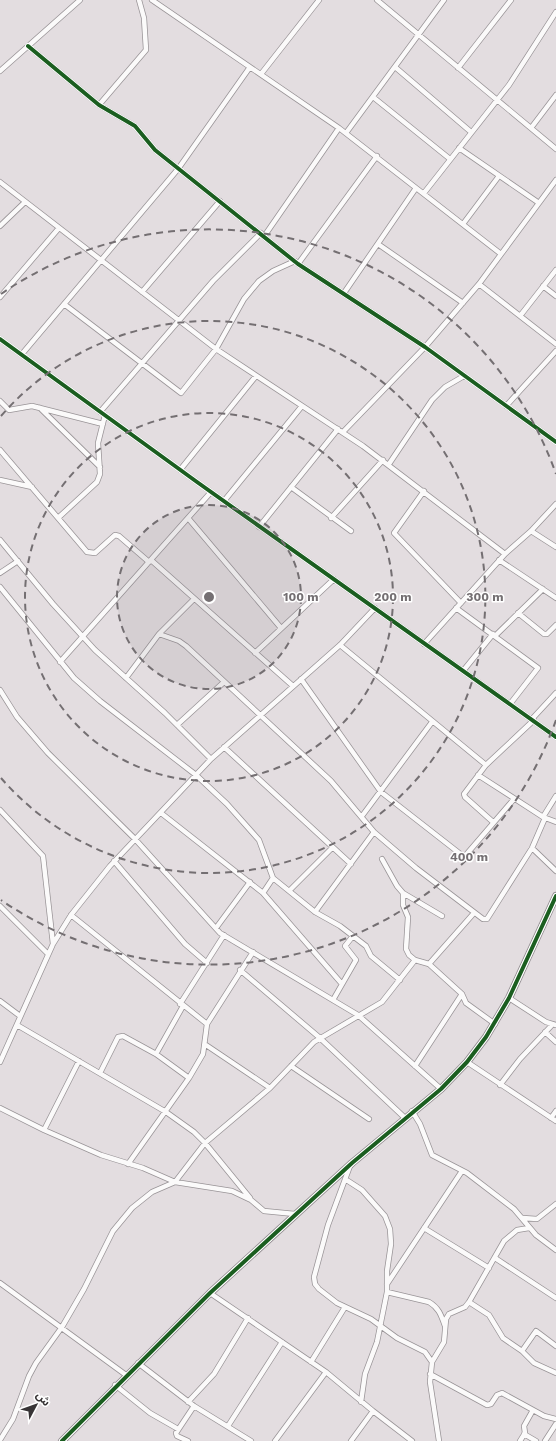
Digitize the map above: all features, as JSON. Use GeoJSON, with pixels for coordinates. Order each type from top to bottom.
{"type":"FeatureCollection","features":[{"type":"Feature","properties":{"kind":"street"},"geometry":{"type":"LineString","coordinates":[[0,71],[80,0]]}},
{"type":"Feature","properties":{"kind":"street"},"geometry":{"type":"LineString","coordinates":[[99,105],[146,50],[144,18],[139,0]]}},
{"type":"Feature","properties":{"kind":"street"},"geometry":{"type":"LineString","coordinates":[[152,0],[346,133],[501,254]]}},
{"type":"Feature","properties":{"kind":"street"},"geometry":{"type":"LineString","coordinates":[[261,74],[319,0]]}},
{"type":"Feature","properties":{"kind":"street"},"geometry":{"type":"LineString","coordinates":[[377,0],[556,149]]}},
{"type":"Feature","properties":{"kind":"street"},"geometry":{"type":"LineString","coordinates":[[346,133],[444,0]]}},
{"type":"Feature","properties":{"kind":"street"},"geometry":{"type":"LineString","coordinates":[[458,68],[511,0]]}},
{"type":"Feature","properties":{"kind":"street"},"geometry":{"type":"LineString","coordinates":[[424,193],[509,85],[556,12]]}},
{"type":"Feature","properties":{"kind":"street"},"geometry":{"type":"LineString","coordinates":[[28,46],[99,105],[135,126],[155,150],[297,262],[425,348],[556,442]]}},
{"type":"Feature","properties":{"kind":"street"},"geometry":{"type":"LineString","coordinates":[[22,354],[178,169],[250,67]]}},
{"type":"Feature","properties":{"kind":"street"},"geometry":{"type":"LineString","coordinates":[[395,67],[471,132]]}},
{"type":"Feature","properties":{"kind":"street"},"geometry":{"type":"LineString","coordinates":[[531,128],[556,95]]}},
{"type":"Feature","properties":{"kind":"street"},"geometry":{"type":"LineString","coordinates":[[373,97],[450,159]]}},
{"type":"Feature","properties":{"kind":"street"},"geometry":{"type":"LineString","coordinates":[[100,412],[143,364],[178,320],[213,281],[263,234],[339,128]]}},
{"type":"Feature","properties":{"kind":"street"},"geometry":{"type":"LineString","coordinates":[[459,148],[538,203]]}},
{"type":"Feature","properties":{"kind":"street"},"geometry":{"type":"LineString","coordinates":[[64,304],[181,392],[216,349],[244,299],[259,281],[273,271],[297,262],[377,156]]}},
{"type":"Feature","properties":{"kind":"street"},"geometry":{"type":"LineString","coordinates":[[463,224],[499,176]]}},
{"type":"Feature","properties":{"kind":"street"},"geometry":{"type":"LineString","coordinates":[[343,432],[425,348],[479,284],[556,180]]}},
{"type":"Feature","properties":{"kind":"street"},"geometry":{"type":"LineString","coordinates":[[0,182],[216,349],[389,464],[505,554]]}},
{"type":"Feature","properties":{"kind":"street"},"geometry":{"type":"LineString","coordinates":[[344,293],[416,188]]}},
{"type":"Feature","properties":{"kind":"street"},"geometry":{"type":"LineString","coordinates":[[142,292],[220,201]]}},
{"type":"Feature","properties":{"kind":"street"},"geometry":{"type":"LineString","coordinates":[[0,226],[25,202]]}},
{"type":"Feature","properties":{"kind":"street"},"geometry":{"type":"LineString","coordinates":[[0,297],[59,228]]}},
{"type":"Feature","properties":{"kind":"street"},"geometry":{"type":"LineString","coordinates":[[378,244],[462,303]]}},
{"type":"Feature","properties":{"kind":"street"},"geometry":{"type":"LineString","coordinates":[[520,316],[556,270]]}},
{"type":"Feature","properties":{"kind":"street"},"geometry":{"type":"LineString","coordinates":[[479,284],[556,344]]}},
{"type":"Feature","properties":{"kind":"street"},"geometry":{"type":"LineString","coordinates":[[544,286],[556,296]]}},
{"type":"Feature","properties":{"kind":"street"},"geometry":{"type":"LineString","coordinates":[[0,339],[180,470],[556,737]]}},
{"type":"Feature","properties":{"kind":"street"},"geometry":{"type":"LineString","coordinates":[[506,406],[556,351]]}},
{"type":"Feature","properties":{"kind":"street"},"geometry":{"type":"LineString","coordinates":[[180,470],[256,376]]}},
{"type":"Feature","properties":{"kind":"street"},"geometry":{"type":"LineString","coordinates":[[389,464],[432,400],[445,387],[464,376]]}},
{"type":"Feature","properties":{"kind":"street"},"geometry":{"type":"LineString","coordinates":[[0,401],[9,410],[26,406],[38,407],[103,424]]}},
{"type":"Feature","properties":{"kind":"street"},"geometry":{"type":"LineString","coordinates":[[224,501],[302,406]]}},
{"type":"Feature","properties":{"kind":"street"},"geometry":{"type":"LineString","coordinates":[[38,407],[100,467]]}},
{"type":"Feature","properties":{"kind":"street"},"geometry":{"type":"LineString","coordinates":[[58,518],[97,482],[100,474],[98,443],[104,415]]}},
{"type":"Feature","properties":{"kind":"street"},"geometry":{"type":"LineString","coordinates":[[259,526],[338,429]]}},
{"type":"Feature","properties":{"kind":"street"},"geometry":{"type":"LineString","coordinates":[[0,450],[58,518],[91,553],[95,553],[115,535],[119,536],[150,561],[293,686]]}},
{"type":"Feature","properties":{"kind":"street"},"geometry":{"type":"LineString","coordinates":[[331,518],[383,460]]}},
{"type":"Feature","properties":{"kind":"street"},"geometry":{"type":"LineString","coordinates":[[0,480],[32,487]]}},
{"type":"Feature","properties":{"kind":"street"},"geometry":{"type":"LineString","coordinates":[[291,487],[331,518],[351,531]]}},
{"type":"Feature","properties":{"kind":"street"},"geometry":{"type":"LineString","coordinates":[[424,491],[394,533],[461,603]]}},
{"type":"Feature","properties":{"kind":"street"},"geometry":{"type":"LineString","coordinates":[[60,662],[211,492]]}},
{"type":"Feature","properties":{"kind":"street"},"geometry":{"type":"LineString","coordinates":[[424,644],[499,560],[556,504]]}},
{"type":"Feature","properties":{"kind":"street"},"geometry":{"type":"LineString","coordinates":[[188,518],[281,628]]}},
{"type":"Feature","properties":{"kind":"street"},"geometry":{"type":"LineString","coordinates":[[530,531],[556,548]]}},
{"type":"Feature","properties":{"kind":"street"},"geometry":{"type":"LineString","coordinates":[[0,540],[53,604],[83,637],[211,759]]}},
{"type":"Feature","properties":{"kind":"street"},"geometry":{"type":"LineString","coordinates":[[499,560],[556,598]]}},
{"type":"Feature","properties":{"kind":"street"},"geometry":{"type":"LineString","coordinates":[[0,573],[18,561]]}},
{"type":"Feature","properties":{"kind":"street"},"geometry":{"type":"LineString","coordinates":[[255,653],[334,579]]}},
{"type":"Feature","properties":{"kind":"street"},"geometry":{"type":"LineString","coordinates":[[0,588],[60,662],[100,701],[196,775],[227,804],[258,838],[273,878],[315,912],[366,946],[372,956],[400,980]]}},
{"type":"Feature","properties":{"kind":"street"},"geometry":{"type":"LineString","coordinates":[[463,671],[494,635],[543,589]]}},
{"type":"Feature","properties":{"kind":"street"},"geometry":{"type":"LineString","coordinates":[[126,678],[159,634],[194,599]]}},
{"type":"Feature","properties":{"kind":"street"},"geometry":{"type":"LineString","coordinates":[[0,1062],[53,944],[71,915],[114,861],[211,759],[340,645],[375,608]]}},
{"type":"Feature","properties":{"kind":"street"},"geometry":{"type":"LineString","coordinates":[[456,608],[538,669],[510,704]]}},
{"type":"Feature","properties":{"kind":"street"},"geometry":{"type":"LineString","coordinates":[[518,613],[544,634],[547,634],[556,624]]}},
{"type":"Feature","properties":{"kind":"street"},"geometry":{"type":"LineString","coordinates":[[159,634],[182,643],[331,781],[374,832],[416,868],[483,919],[487,919],[532,848],[544,817],[556,796]]}},
{"type":"Feature","properties":{"kind":"street"},"geometry":{"type":"LineString","coordinates":[[340,645],[486,765]]}},
{"type":"Feature","properties":{"kind":"street"},"geometry":{"type":"LineString","coordinates":[[301,679],[381,792],[464,857],[514,799]]}},
{"type":"Feature","properties":{"kind":"street"},"geometry":{"type":"LineString","coordinates":[[177,725],[224,682]]}},
{"type":"Feature","properties":{"kind":"street"},"geometry":{"type":"LineString","coordinates":[[0,690],[17,717],[48,753],[135,839],[216,928],[224,935],[358,1015],[441,1089]]}},
{"type":"Feature","properties":{"kind":"street"},"geometry":{"type":"LineString","coordinates":[[493,822],[464,795],[486,765],[533,720],[556,693]]}},
{"type":"Feature","properties":{"kind":"street"},"geometry":{"type":"LineString","coordinates":[[362,816],[432,722]]}},
{"type":"Feature","properties":{"kind":"street"},"geometry":{"type":"LineString","coordinates":[[224,747],[351,864]]}},
{"type":"Feature","properties":{"kind":"street"},"geometry":{"type":"LineString","coordinates":[[478,775],[514,799],[544,817],[556,822]]}},
{"type":"Feature","properties":{"kind":"street"},"geometry":{"type":"LineString","coordinates":[[0,810],[12,821],[43,856],[53,944]]}},
{"type":"Feature","properties":{"kind":"street"},"geometry":{"type":"LineString","coordinates":[[161,813],[263,893],[342,984]]}},
{"type":"Feature","properties":{"kind":"street"},"geometry":{"type":"LineString","coordinates":[[315,912],[374,832]]}},
{"type":"Feature","properties":{"kind":"street"},"geometry":{"type":"LineString","coordinates":[[289,890],[332,848]]}},
{"type":"Feature","properties":{"kind":"street"},"geometry":{"type":"LineString","coordinates":[[532,848],[556,871]]}},
{"type":"Feature","properties":{"kind":"street"},"geometry":{"type":"LineString","coordinates":[[382,859],[397,886],[442,916]]}},
{"type":"Feature","properties":{"kind":"street"},"geometry":{"type":"LineString","coordinates":[[114,861],[185,944],[206,963]]}},
{"type":"Feature","properties":{"kind":"street"},"geometry":{"type":"LineString","coordinates":[[263,893],[273,878]]}},
{"type":"Feature","properties":{"kind":"street"},"geometry":{"type":"LineString","coordinates":[[216,928],[250,882]]}},
{"type":"Feature","properties":{"kind":"street"},"geometry":{"type":"LineString","coordinates":[[404,892],[403,905],[408,917],[406,949],[409,955],[415,960],[430,964],[462,994],[466,1003],[495,1024]]}},
{"type":"Feature","properties":{"kind":"street"},"geometry":{"type":"LineString","coordinates":[[62,1441],[115,1385],[210,1292],[352,1163],[412,1111],[441,1089],[467,1062],[495,1024],[509,998],[556,896]]}},
{"type":"Feature","properties":{"kind":"street"},"geometry":{"type":"LineString","coordinates":[[0,906],[48,954]]}},
{"type":"Feature","properties":{"kind":"street"},"geometry":{"type":"LineString","coordinates":[[430,964],[474,913]]}},
{"type":"Feature","properties":{"kind":"street"},"geometry":{"type":"LineString","coordinates":[[71,915],[207,1024]]}},
{"type":"Feature","properties":{"kind":"street"},"geometry":{"type":"LineString","coordinates":[[156,1054],[206,963],[224,935]]}},
{"type":"Feature","properties":{"kind":"street"},"geometry":{"type":"LineString","coordinates":[[333,1000],[356,960],[345,946],[353,936]]}},
{"type":"Feature","properties":{"kind":"street"},"geometry":{"type":"LineString","coordinates":[[128,1164],[189,1078],[203,1054],[206,1045],[207,1024],[240,970],[253,952]]}},
{"type":"Feature","properties":{"kind":"street"},"geometry":{"type":"LineString","coordinates":[[0,1440],[13,1419],[36,1364],[62,1328],[113,1232],[132,1208],[152,1192],[175,1182],[205,1143],[270,1088],[309,1047],[320,1038],[382,1002],[415,960]]}},
{"type":"Feature","properties":{"kind":"street"},"geometry":{"type":"LineString","coordinates":[[240,970],[320,1038],[405,1118]]}},
{"type":"Feature","properties":{"kind":"street"},"geometry":{"type":"LineString","coordinates":[[415,1066],[462,994]]}},
{"type":"Feature","properties":{"kind":"street"},"geometry":{"type":"LineString","coordinates":[[500,1085],[545,1032],[554,1025],[509,998]]}},
{"type":"Feature","properties":{"kind":"street"},"geometry":{"type":"LineString","coordinates":[[0,1001],[20,1016]]}},
{"type":"Feature","properties":{"kind":"street"},"geometry":{"type":"LineString","coordinates":[[17,1025],[166,1112],[194,1132],[205,1143],[251,1200],[264,1211],[295,1214]]}},
{"type":"Feature","properties":{"kind":"street"},"geometry":{"type":"LineString","coordinates":[[545,1032],[556,1042]]}},
{"type":"Feature","properties":{"kind":"street"},"geometry":{"type":"LineString","coordinates":[[100,1073],[120,1036],[156,1054],[189,1078]]}},
{"type":"Feature","properties":{"kind":"street"},"geometry":{"type":"LineString","coordinates":[[206,1045],[270,1088]]}},
{"type":"Feature","properties":{"kind":"street"},"geometry":{"type":"LineString","coordinates":[[44,1130],[79,1061]]}},
{"type":"Feature","properties":{"kind":"street"},"geometry":{"type":"LineString","coordinates":[[467,1062],[556,1121]]}},
{"type":"Feature","properties":{"kind":"street"},"geometry":{"type":"LineString","coordinates":[[291,1066],[369,1119]]}},
{"type":"Feature","properties":{"kind":"street"},"geometry":{"type":"LineString","coordinates":[[0,1108],[44,1130],[101,1155],[175,1182],[190,1186],[222,1188],[251,1200]]}},
{"type":"Feature","properties":{"kind":"street"},"geometry":{"type":"LineString","coordinates":[[412,1111],[422,1129],[432,1155],[462,1171],[514,1209],[523,1218],[529,1228],[556,1250]]}},
{"type":"Feature","properties":{"kind":"street"},"geometry":{"type":"LineString","coordinates":[[551,1118],[556,1111]]}},
{"type":"Feature","properties":{"kind":"street"},"geometry":{"type":"LineString","coordinates":[[352,1163],[328,1225],[314,1277],[315,1284],[319,1290],[345,1307],[360,1312],[397,1338],[425,1352],[432,1362]]}},
{"type":"Feature","properties":{"kind":"street"},"geometry":{"type":"LineString","coordinates":[[388,1284],[462,1171]]}},
{"type":"Feature","properties":{"kind":"street"},"geometry":{"type":"LineString","coordinates":[[345,1179],[362,1190],[374,1202],[385,1216],[390,1229],[391,1244],[387,1271],[388,1292],[374,1352],[365,1374],[361,1402]]}},
{"type":"Feature","properties":{"kind":"street"},"geometry":{"type":"LineString","coordinates":[[523,1218],[537,1219],[556,1204]]}},
{"type":"Feature","properties":{"kind":"street"},"geometry":{"type":"LineString","coordinates":[[424,1228],[489,1268]]}},
{"type":"Feature","properties":{"kind":"street"},"geometry":{"type":"LineString","coordinates":[[445,1441],[438,1439],[430,1374],[432,1362],[444,1342],[445,1327],[450,1314],[465,1307],[469,1302],[504,1241],[517,1230],[529,1228]]}},
{"type":"Feature","properties":{"kind":"street"},"geometry":{"type":"LineString","coordinates":[[494,1258],[556,1298]]}},
{"type":"Feature","properties":{"kind":"street"},"geometry":{"type":"LineString","coordinates":[[0,1283],[126,1375]]}},
{"type":"Feature","properties":{"kind":"street"},"geometry":{"type":"LineString","coordinates":[[210,1292],[326,1372],[361,1402],[412,1441]]}},
{"type":"Feature","properties":{"kind":"street"},"geometry":{"type":"LineString","coordinates":[[388,1292],[429,1302],[440,1311],[445,1327]]}},
{"type":"Feature","properties":{"kind":"street"},"geometry":{"type":"LineString","coordinates":[[469,1302],[489,1315],[503,1338],[522,1351],[534,1363],[556,1373]]}},
{"type":"Feature","properties":{"kind":"street"},"geometry":{"type":"LineString","coordinates":[[311,1362],[345,1307]]}},
{"type":"Feature","properties":{"kind":"street"},"geometry":{"type":"LineString","coordinates":[[188,1402],[214,1374],[248,1318]]}},
{"type":"Feature","properties":{"kind":"street"},"geometry":{"type":"LineString","coordinates":[[522,1351],[536,1331],[555,1343]]}},
{"type":"Feature","properties":{"kind":"street"},"geometry":{"type":"LineString","coordinates":[[228,1426],[282,1342]]}},
{"type":"Feature","properties":{"kind":"street"},"geometry":{"type":"LineString","coordinates":[[138,1363],[188,1402],[251,1441]]}},
{"type":"Feature","properties":{"kind":"street"},"geometry":{"type":"LineString","coordinates":[[275,1441],[326,1372]]}},
{"type":"Feature","properties":{"kind":"street"},"geometry":{"type":"LineString","coordinates":[[430,1374],[487,1405],[491,1404],[498,1395],[502,1393],[548,1418],[556,1419]]}},
{"type":"Feature","properties":{"kind":"street"},"geometry":{"type":"LineString","coordinates":[[115,1385],[150,1413],[178,1429]]}},
{"type":"Feature","properties":{"kind":"street"},"geometry":{"type":"LineString","coordinates":[[188,1441],[177,1436],[178,1429],[194,1406]]}},
{"type":"Feature","properties":{"kind":"street"},"geometry":{"type":"LineString","coordinates":[[520,1441],[524,1434],[524,1426],[533,1410]]}},
{"type":"Feature","properties":{"kind":"street"},"geometry":{"type":"LineString","coordinates":[[351,1441],[373,1411]]}},
{"type":"Feature","properties":{"kind":"street"},"geometry":{"type":"LineString","coordinates":[[545,1441],[556,1424]]}},
{"type":"Feature","properties":{"kind":"street"},"geometry":{"type":"LineString","coordinates":[[524,1434],[536,1441]]}},
{"type":"Feature","properties":{"kind":"cycle path"},"geometry":{"type":"LineString","coordinates":[[28,46],[99,105],[135,126],[155,150],[298,264],[425,347],[556,442]]}},
{"type":"Feature","properties":{"kind":"cycle path"},"geometry":{"type":"LineString","coordinates":[[0,339],[197,482],[556,737]]}},
{"type":"Feature","properties":{"kind":"cycle path"},"geometry":{"type":"LineString","coordinates":[[62,1441],[210,1293],[352,1163],[441,1089],[467,1062],[486,1037],[509,998],[556,896]]}}]}
